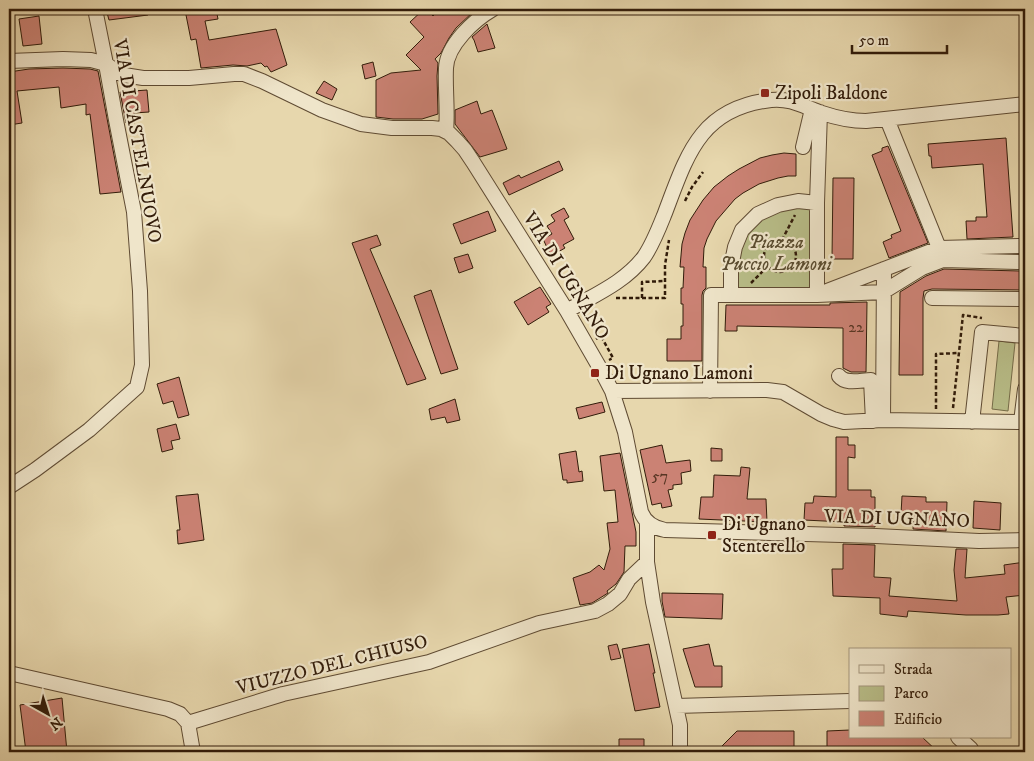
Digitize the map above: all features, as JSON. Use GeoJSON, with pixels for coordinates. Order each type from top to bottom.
{"type":"FeatureCollection","features":[{"type":"Feature","properties":{"kind":"street","name":"VIA DI CASTELNUOVO"},"geometry":{"type":"LineString","coordinates":[[9,487],[89,430],[137,387],[142,365],[140,291],[134,212],[95,9]]}},
{"type":"Feature","properties":{"kind":"street"},"geometry":{"type":"LineString","coordinates":[[9,61],[91,60],[106,64],[117,72],[136,78],[189,78],[244,74],[322,110],[361,124],[392,128],[438,128],[446,131],[447,58],[456,43],[472,25],[493,9]]}},
{"type":"Feature","properties":{"kind":"street"},"geometry":{"type":"LineString","coordinates":[[567,311],[622,279],[632,271],[652,244],[682,168],[699,137],[716,121],[739,108],[765,101],[787,100],[816,111],[853,121],[1025,104]]}},
{"type":"Feature","properties":{"kind":"street"},"geometry":{"type":"LineString","coordinates":[[804,147],[816,111]]}},
{"type":"Feature","properties":{"kind":"street"},"geometry":{"type":"LineString","coordinates":[[816,111],[817,295]]}},
{"type":"Feature","properties":{"kind":"street"},"geometry":{"type":"LineString","coordinates":[[887,119],[939,248]]}},
{"type":"Feature","properties":{"kind":"street","name":"VIA DI UGNANO"},"geometry":{"type":"LineString","coordinates":[[446,131],[465,150],[567,311],[612,391],[625,432],[640,509],[647,522],[665,530],[980,541],[1025,540]]}},
{"type":"Feature","properties":{"kind":"street"},"geometry":{"type":"LineString","coordinates":[[731,295],[731,267],[735,247],[742,230],[758,214],[778,205],[798,201],[817,203]]}},
{"type":"Feature","properties":{"kind":"street"},"geometry":{"type":"LineString","coordinates":[[817,295],[939,248],[1023,245]]}},
{"type":"Feature","properties":{"kind":"street"},"geometry":{"type":"LineString","coordinates":[[1023,245],[1017,252],[1017,256],[1023,263]]}},
{"type":"Feature","properties":{"kind":"street"},"geometry":{"type":"LineString","coordinates":[[710,391],[711,295],[817,295],[883,292],[922,268],[943,260],[1023,263]]}},
{"type":"Feature","properties":{"kind":"street"},"geometry":{"type":"LineString","coordinates":[[878,421],[884,269]]}},
{"type":"Feature","properties":{"kind":"street"},"geometry":{"type":"LineString","coordinates":[[932,298],[1025,299]]}},
{"type":"Feature","properties":{"kind":"street"},"geometry":{"type":"LineString","coordinates":[[972,422],[982,332],[1025,336]]}},
{"type":"Feature","properties":{"kind":"street"},"geometry":{"type":"LineString","coordinates":[[839,376],[842,380],[849,382],[871,380],[878,421]]}},
{"type":"Feature","properties":{"kind":"street"},"geometry":{"type":"LineString","coordinates":[[612,391],[766,390],[783,392],[821,414],[844,422],[1021,422],[1025,389]]}},
{"type":"Feature","properties":{"kind":"street"},"geometry":{"type":"LineString","coordinates":[[647,522],[647,562],[653,602],[680,726],[680,752]]}},
{"type":"Feature","properties":{"kind":"street","name":"VIUZZO DEL CHIUSO"},"geometry":{"type":"LineString","coordinates":[[188,722],[283,694],[429,662],[539,623],[595,611],[608,604],[620,594],[629,578],[647,562]]}},
{"type":"Feature","properties":{"kind":"street"},"geometry":{"type":"LineString","coordinates":[[9,673],[168,708],[180,714],[188,722],[193,752]]}},
{"type":"Feature","properties":{"kind":"street"},"geometry":{"type":"LineString","coordinates":[[676,706],[849,701]]}},
{"type":"Feature","properties":{"kind":"street"},"geometry":{"type":"LineString","coordinates":[[959,738],[971,749],[969,752]]}},
{"type":"Feature","properties":{"kind":"path"},"geometry":{"type":"LineString","coordinates":[[684,202],[703,172]]}},
{"type":"Feature","properties":{"kind":"path"},"geometry":{"type":"LineString","coordinates":[[782,240],[803,201]]}},
{"type":"Feature","properties":{"kind":"path"},"geometry":{"type":"LineString","coordinates":[[612,298],[665,298],[664,265],[669,237]]}},
{"type":"Feature","properties":{"kind":"path"},"geometry":{"type":"LineString","coordinates":[[782,240],[792,245],[796,258],[791,267],[777,272],[772,270],[765,262],[764,254],[769,244],[782,240]]}},
{"type":"Feature","properties":{"kind":"path"},"geometry":{"type":"LineString","coordinates":[[642,298],[642,282],[665,281]]}},
{"type":"Feature","properties":{"kind":"path"},"geometry":{"type":"LineString","coordinates":[[596,339],[601,336],[613,358],[608,361]]}},
{"type":"Feature","properties":{"kind":"path"},"geometry":{"type":"LineString","coordinates":[[936,421],[936,354],[959,353]]}},
{"type":"Feature","properties":{"kind":"green space","name":"Piazza Puccio Lamoni"},"geometry":{"type":"Polygon","coordinates":[[[813,205],[813,289],[735,289],[735,267],[745,232],[772,210],[813,205]]]}},
{"type":"Feature","properties":{"kind":"green space"},"geometry":{"type":"Polygon","coordinates":[[[999,341],[1015,343],[1008,411],[992,409],[999,341]]]}},
{"type":"Feature","properties":{"kind":"building"},"geometry":{"type":"Polygon","coordinates":[[[106,9],[148,9],[148,15],[109,20],[106,9]]]}},
{"type":"Feature","properties":{"kind":"building"},"geometry":{"type":"Polygon","coordinates":[[[216,9],[218,19],[205,21],[209,40],[276,29],[287,65],[271,72],[267,66],[265,67],[261,63],[247,66],[233,65],[201,68],[196,39],[191,40],[185,10],[216,9]]]}},
{"type":"Feature","properties":{"kind":"building"},"geometry":{"type":"Polygon","coordinates":[[[424,9],[433,16],[440,9],[472,9],[474,11],[456,28],[441,53],[435,59],[438,63],[438,114],[422,119],[376,117],[376,80],[391,73],[421,70],[406,55],[424,37],[410,22],[424,9]]]}},
{"type":"Feature","properties":{"kind":"building"},"geometry":{"type":"Polygon","coordinates":[[[39,16],[42,44],[23,46],[19,19],[39,16]]]}},
{"type":"Feature","properties":{"kind":"building"},"geometry":{"type":"Polygon","coordinates":[[[487,24],[495,48],[478,52],[472,37],[487,24]]]}},
{"type":"Feature","properties":{"kind":"building"},"geometry":{"type":"Polygon","coordinates":[[[373,62],[376,76],[365,79],[362,65],[373,62]]]}},
{"type":"Feature","properties":{"kind":"building"},"geometry":{"type":"Polygon","coordinates":[[[63,68],[98,71],[121,192],[100,194],[90,114],[86,115],[86,104],[61,108],[59,87],[17,91],[22,123],[9,125],[9,72],[29,69],[63,68]]]}},
{"type":"Feature","properties":{"kind":"building"},"geometry":{"type":"Polygon","coordinates":[[[324,81],[337,89],[332,100],[316,93],[324,81]]]}},
{"type":"Feature","properties":{"kind":"building"},"geometry":{"type":"Polygon","coordinates":[[[147,90],[149,112],[134,113],[135,123],[126,123],[120,92],[147,90]]]}},
{"type":"Feature","properties":{"kind":"building"},"geometry":{"type":"Polygon","coordinates":[[[477,101],[481,114],[492,110],[507,149],[480,157],[455,124],[455,110],[477,101]]]}},
{"type":"Feature","properties":{"kind":"building"},"geometry":{"type":"Polygon","coordinates":[[[1006,138],[1013,237],[967,239],[966,221],[976,221],[976,217],[987,217],[983,164],[932,168],[928,144],[1006,138]]]}},
{"type":"Feature","properties":{"kind":"building"},"geometry":{"type":"Polygon","coordinates":[[[888,146],[928,243],[889,258],[883,242],[892,238],[891,235],[901,231],[872,155],[888,146]]]}},
{"type":"Feature","properties":{"kind":"building"},"geometry":{"type":"Polygon","coordinates":[[[784,153],[796,154],[796,176],[778,178],[759,184],[743,193],[735,199],[716,221],[707,239],[704,248],[703,267],[706,267],[706,288],[702,295],[702,361],[667,361],[667,339],[681,339],[683,304],[681,304],[681,288],[683,288],[684,267],[680,267],[682,244],[690,220],[714,187],[728,176],[760,158],[784,153]]]}},
{"type":"Feature","properties":{"kind":"building"},"geometry":{"type":"Polygon","coordinates":[[[559,161],[563,170],[509,195],[503,183],[519,175],[521,178],[559,161]]]}},
{"type":"Feature","properties":{"kind":"building"},"geometry":{"type":"Polygon","coordinates":[[[833,178],[854,178],[853,259],[832,259],[833,178]]]}},
{"type":"Feature","properties":{"kind":"building"},"geometry":{"type":"Polygon","coordinates":[[[564,208],[569,217],[564,220],[574,239],[563,245],[565,248],[551,256],[543,239],[552,234],[547,226],[555,221],[551,215],[564,208]]]}},
{"type":"Feature","properties":{"kind":"building"},"geometry":{"type":"Polygon","coordinates":[[[488,211],[496,231],[461,244],[453,224],[488,211]]]}},
{"type":"Feature","properties":{"kind":"building"},"geometry":{"type":"Polygon","coordinates":[[[377,235],[381,245],[370,249],[426,379],[407,385],[352,243],[377,235]]]}},
{"type":"Feature","properties":{"kind":"building"},"geometry":{"type":"Polygon","coordinates":[[[468,254],[473,268],[459,273],[454,258],[468,254]]]}},
{"type":"Feature","properties":{"kind":"building"},"geometry":{"type":"Polygon","coordinates":[[[944,269],[1020,271],[1025,269],[1025,290],[932,289],[924,291],[923,375],[899,375],[900,292],[926,276],[944,269]]]}},
{"type":"Feature","properties":{"kind":"building"},"geometry":{"type":"Polygon","coordinates":[[[540,287],[551,304],[546,307],[549,312],[528,325],[514,302],[540,287]]]}},
{"type":"Feature","properties":{"kind":"building"},"geometry":{"type":"Polygon","coordinates":[[[431,290],[458,369],[441,374],[414,296],[431,290]]]}},
{"type":"Feature","properties":{"kind":"building"},"geometry":{"type":"Polygon","coordinates":[[[867,302],[866,372],[851,372],[843,368],[843,328],[737,326],[737,331],[725,331],[726,305],[830,305],[830,303],[867,302]]]}},
{"type":"Feature","properties":{"kind":"building"},"geometry":{"type":"Polygon","coordinates":[[[179,377],[189,415],[178,418],[173,401],[163,404],[157,384],[179,377]]]}},
{"type":"Feature","properties":{"kind":"building"},"geometry":{"type":"Polygon","coordinates":[[[455,399],[460,420],[447,423],[445,417],[431,420],[429,409],[455,399]]]}},
{"type":"Feature","properties":{"kind":"building"},"geometry":{"type":"Polygon","coordinates":[[[602,402],[605,412],[579,419],[576,408],[602,402]]]}},
{"type":"Feature","properties":{"kind":"building"},"geometry":{"type":"Polygon","coordinates":[[[176,424],[180,439],[171,441],[173,449],[162,452],[157,429],[176,424]]]}},
{"type":"Feature","properties":{"kind":"building"},"geometry":{"type":"Polygon","coordinates":[[[836,437],[848,437],[848,445],[855,445],[855,458],[848,457],[848,490],[871,490],[871,497],[875,497],[875,527],[844,526],[844,522],[804,520],[805,503],[813,503],[814,496],[836,497],[836,437]]]}},
{"type":"Feature","properties":{"kind":"building"},"geometry":{"type":"Polygon","coordinates":[[[662,445],[666,463],[690,460],[691,471],[681,473],[682,484],[673,485],[673,489],[668,490],[672,506],[662,508],[661,503],[652,505],[640,450],[662,445]]]}},
{"type":"Feature","properties":{"kind":"building"},"geometry":{"type":"Polygon","coordinates":[[[711,448],[722,449],[722,461],[711,461],[711,448]]]}},
{"type":"Feature","properties":{"kind":"building"},"geometry":{"type":"Polygon","coordinates":[[[576,451],[579,472],[582,471],[583,481],[567,483],[567,480],[563,480],[559,454],[576,451]]]}},
{"type":"Feature","properties":{"kind":"building"},"geometry":{"type":"Polygon","coordinates":[[[620,453],[636,532],[636,546],[625,546],[624,572],[616,584],[607,591],[608,593],[592,603],[580,605],[573,578],[590,572],[599,565],[604,570],[610,549],[607,523],[618,522],[615,490],[604,491],[600,456],[620,453]]]}},
{"type":"Feature","properties":{"kind":"building"},"geometry":{"type":"Polygon","coordinates":[[[741,467],[750,468],[747,499],[766,499],[767,522],[699,519],[701,497],[713,497],[714,475],[740,476],[741,467]]]}},
{"type":"Feature","properties":{"kind":"building"},"geometry":{"type":"Polygon","coordinates":[[[198,494],[204,540],[178,544],[177,530],[180,530],[176,496],[198,494]]]}},
{"type":"Feature","properties":{"kind":"building"},"geometry":{"type":"Polygon","coordinates":[[[902,496],[926,497],[926,502],[947,502],[946,531],[913,529],[914,514],[901,514],[902,496]]]}},
{"type":"Feature","properties":{"kind":"building"},"geometry":{"type":"Polygon","coordinates":[[[974,501],[1001,503],[1000,530],[973,528],[974,501]]]}},
{"type":"Feature","properties":{"kind":"building"},"geometry":{"type":"Polygon","coordinates":[[[843,544],[875,545],[874,577],[891,578],[889,596],[957,601],[954,570],[956,549],[967,549],[965,578],[1005,574],[1004,565],[1025,562],[1025,595],[1006,597],[1009,614],[966,615],[908,611],[907,617],[880,614],[880,598],[833,596],[832,569],[843,569],[843,544]]]}},
{"type":"Feature","properties":{"kind":"building"},"geometry":{"type":"Polygon","coordinates":[[[662,593],[723,594],[722,619],[665,617],[662,593]]]}},
{"type":"Feature","properties":{"kind":"building"},"geometry":{"type":"Polygon","coordinates":[[[617,644],[621,658],[611,660],[608,646],[617,644]]]}},
{"type":"Feature","properties":{"kind":"building"},"geometry":{"type":"Polygon","coordinates":[[[649,644],[660,707],[635,711],[622,649],[649,644]]]}},
{"type":"Feature","properties":{"kind":"building"},"geometry":{"type":"Polygon","coordinates":[[[709,644],[714,666],[722,666],[722,687],[695,687],[683,649],[709,644]]]}},
{"type":"Feature","properties":{"kind":"building"},"geometry":{"type":"Polygon","coordinates":[[[62,698],[67,752],[26,752],[20,705],[62,698]]]}},
{"type":"Feature","properties":{"kind":"building"},"geometry":{"type":"Polygon","coordinates":[[[849,730],[849,738],[923,738],[938,752],[827,752],[827,731],[849,730]]]}},
{"type":"Feature","properties":{"kind":"building"},"geometry":{"type":"Polygon","coordinates":[[[737,731],[794,731],[794,752],[716,752],[737,731]]]}},
{"type":"Feature","properties":{"kind":"building"},"geometry":{"type":"Polygon","coordinates":[[[619,739],[644,739],[644,752],[619,752],[619,739]]]}},
{"type":"Feature","properties":{"kind":"place","name":"Zipoli Baldone"},"geometry":{"type":"Point","coordinates":[765,93]}},
{"type":"Feature","properties":{"kind":"place","name":"Di Ugnano Lamoni"},"geometry":{"type":"Point","coordinates":[595,373]}},
{"type":"Feature","properties":{"kind":"place","name":"Di Ugnano Stenterello"},"geometry":{"type":"Point","coordinates":[712,535]}}]}
